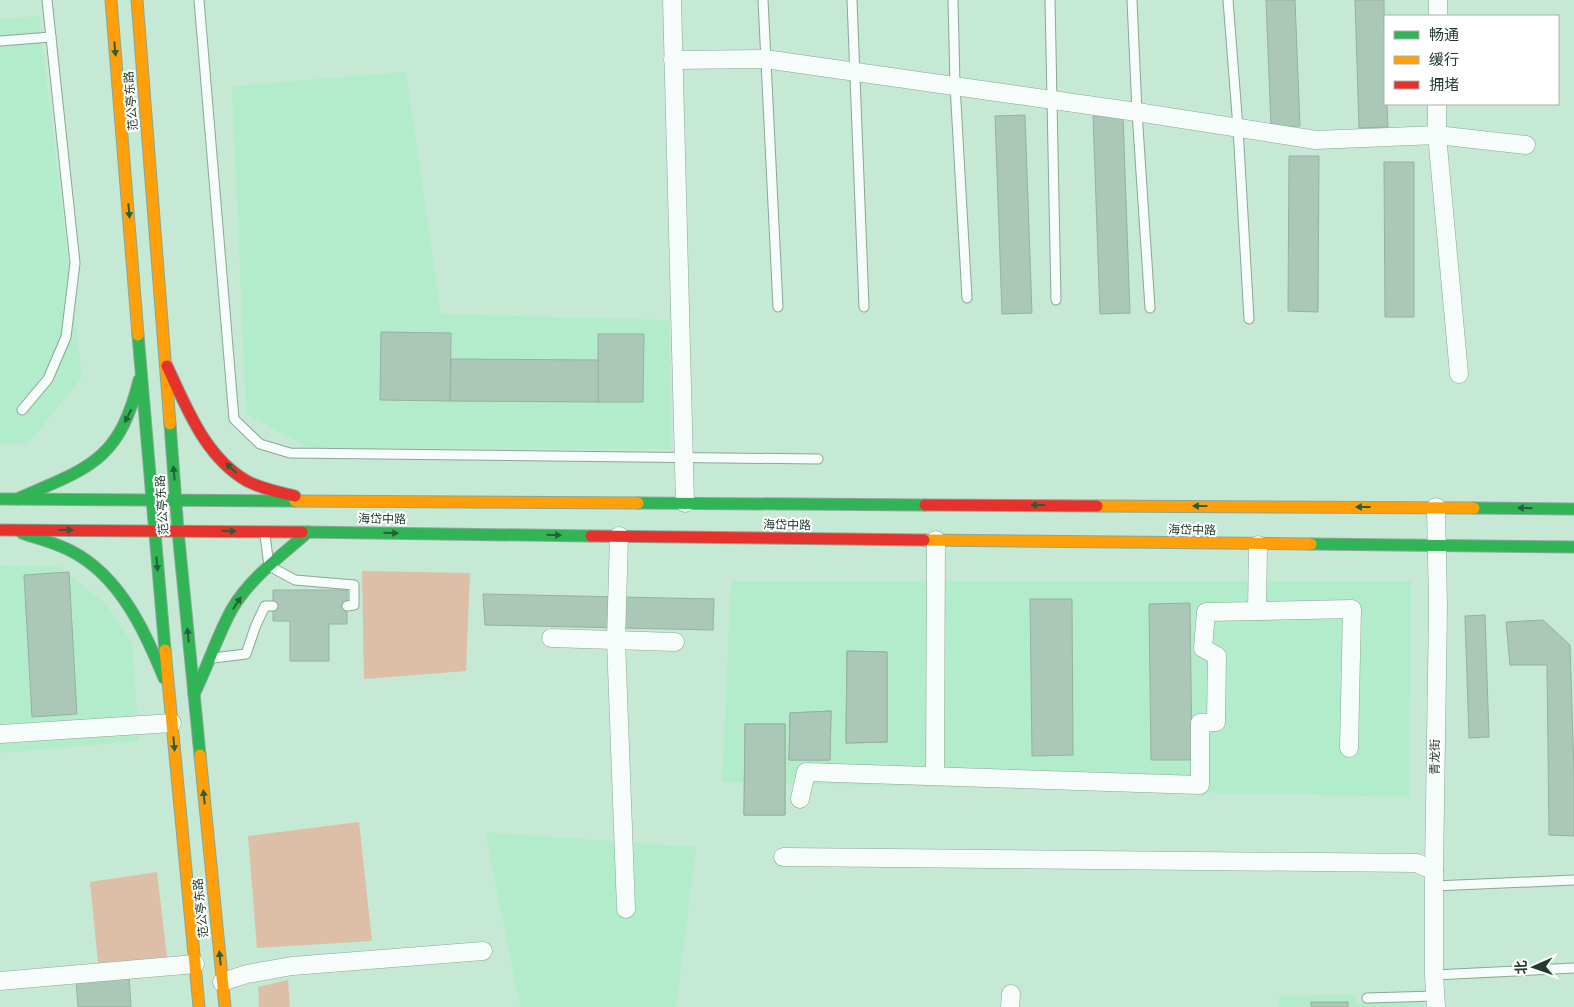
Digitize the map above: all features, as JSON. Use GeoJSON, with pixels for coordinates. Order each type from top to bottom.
{"type":"FeatureCollection","features":[{"type":"Feature","properties":{"kind":"main road","name":"范公亭东路"},"geometry":{"type":"LineString","coordinates":[[112,0],[154,531],[199,1007]]}},
{"type":"Feature","properties":{"kind":"main road","name":"范公亭东路"},"geometry":{"type":"LineString","coordinates":[[137,0],[178,531],[225,1007]]}},
{"type":"Feature","properties":{"kind":"main road"},"geometry":{"type":"LineString","coordinates":[[166,363],[203,437],[231,470],[265,488],[307,500]]}},
{"type":"Feature","properties":{"kind":"main road"},"geometry":{"type":"LineString","coordinates":[[17,499],[79,471],[102,456],[119,435],[133,405],[142,370]]}},
{"type":"Feature","properties":{"kind":"main road","name":"海岱中路"},"geometry":{"type":"LineString","coordinates":[[0,499],[1574,509]]}},
{"type":"Feature","properties":{"kind":"main road","name":"海岱中路"},"geometry":{"type":"LineString","coordinates":[[0,530],[1574,547]]}},
{"type":"Feature","properties":{"kind":"main road"},"geometry":{"type":"LineString","coordinates":[[15,530],[79,555],[108,582],[127,604],[143,630],[170,694]]}},
{"type":"Feature","properties":{"kind":"main road"},"geometry":{"type":"LineString","coordinates":[[194,694],[232,609],[260,574],[308,532]]}},
{"type":"Feature","properties":{"kind":"street"},"geometry":{"type":"LineString","coordinates":[[672,0],[685,503]]}},
{"type":"Feature","properties":{"kind":"street"},"geometry":{"type":"LineString","coordinates":[[1438,0],[1438,15]]}},
{"type":"Feature","properties":{"kind":"street"},"geometry":{"type":"LineString","coordinates":[[673,60],[765,59],[955,85],[1316,140],[1437,135],[1526,145]]}},
{"type":"Feature","properties":{"kind":"street"},"geometry":{"type":"LineString","coordinates":[[1437,105],[1437,135],[1459,374]]}},
{"type":"Feature","properties":{"kind":"street","name":"青龙街"},"geometry":{"type":"LineString","coordinates":[[1435,1001],[1434,878],[1438,607],[1436,507]]}},
{"type":"Feature","properties":{"kind":"street"},"geometry":{"type":"LineString","coordinates":[[619,536],[616,640],[626,909]]}},
{"type":"Feature","properties":{"kind":"street"},"geometry":{"type":"LineString","coordinates":[[935,776],[936,540]]}},
{"type":"Feature","properties":{"kind":"street"},"geometry":{"type":"LineString","coordinates":[[1256,611],[1258,545]]}},
{"type":"Feature","properties":{"kind":"street"},"geometry":{"type":"LineString","coordinates":[[800,799],[806,772],[1200,785],[1200,723],[1216,722],[1217,656],[1203,648],[1206,612],[1352,609],[1349,748]]}},
{"type":"Feature","properties":{"kind":"street"},"geometry":{"type":"LineString","coordinates":[[551,638],[675,642]]}},
{"type":"Feature","properties":{"kind":"street"},"geometry":{"type":"LineString","coordinates":[[0,734],[172,723]]}},
{"type":"Feature","properties":{"kind":"street"},"geometry":{"type":"LineString","coordinates":[[783,857],[1417,863],[1434,878]]}},
{"type":"Feature","properties":{"kind":"street"},"geometry":{"type":"LineString","coordinates":[[222,982],[247,974],[292,966],[483,952]]}},
{"type":"Feature","properties":{"kind":"street"},"geometry":{"type":"LineString","coordinates":[[0,981],[195,964]]}},
{"type":"Feature","properties":{"kind":"lane"},"geometry":{"type":"LineString","coordinates":[[22,410],[48,379],[66,337],[75,263],[47,0]]}},
{"type":"Feature","properties":{"kind":"lane"},"geometry":{"type":"LineString","coordinates":[[199,0],[234,419],[260,444],[290,453],[818,460]]}},
{"type":"Feature","properties":{"kind":"lane"},"geometry":{"type":"LineString","coordinates":[[763,0],[778,307]]}},
{"type":"Feature","properties":{"kind":"lane"},"geometry":{"type":"LineString","coordinates":[[852,0],[864,307]]}},
{"type":"Feature","properties":{"kind":"lane"},"geometry":{"type":"LineString","coordinates":[[953,0],[955,85],[967,298]]}},
{"type":"Feature","properties":{"kind":"lane"},"geometry":{"type":"LineString","coordinates":[[1050,0],[1056,300]]}},
{"type":"Feature","properties":{"kind":"lane"},"geometry":{"type":"LineString","coordinates":[[1132,0],[1137,112],[1150,308]]}},
{"type":"Feature","properties":{"kind":"lane"},"geometry":{"type":"LineString","coordinates":[[1228,0],[1238,128],[1249,319]]}},
{"type":"Feature","properties":{"kind":"lane"},"geometry":{"type":"LineString","coordinates":[[0,42],[51,37]]}},
{"type":"Feature","properties":{"kind":"lane"},"geometry":{"type":"LineString","coordinates":[[265,532],[269,566],[295,580],[354,585],[354,605],[347,606]]}},
{"type":"Feature","properties":{"kind":"lane"},"geometry":{"type":"LineString","coordinates":[[191,660],[246,654],[265,606],[273,606]]}},
{"type":"Feature","properties":{"kind":"lane"},"geometry":{"type":"LineString","coordinates":[[1434,878],[1574,880]]}},
{"type":"Feature","properties":{"kind":"lane"},"geometry":{"type":"LineString","coordinates":[[1434,975],[1574,968]]}},
{"type":"Feature","properties":{"kind":"lane"},"geometry":{"type":"LineString","coordinates":[[1367,998],[1435,1001]]}},
{"type":"Feature","properties":{"kind":"shaded area"},"geometry":{"type":"Polygon","coordinates":[[[39,16],[82,377],[28,444],[0,443],[0,19],[39,16]]]}},
{"type":"Feature","properties":{"kind":"shaded area"},"geometry":{"type":"Polygon","coordinates":[[[406,72],[441,314],[669,320],[671,449],[309,448],[246,414],[232,86],[406,72]]]}},
{"type":"Feature","properties":{"kind":"shaded area"},"geometry":{"type":"Polygon","coordinates":[[[0,565],[58,566],[106,604],[132,643],[139,741],[0,753],[0,565]]]}},
{"type":"Feature","properties":{"kind":"shaded area"},"geometry":{"type":"Polygon","coordinates":[[[362,571],[470,573],[466,671],[364,679],[362,571]]]}},
{"type":"Feature","properties":{"kind":"shaded area"},"geometry":{"type":"Polygon","coordinates":[[[731,581],[1411,581],[1410,797],[722,782],[731,581]]]}},
{"type":"Feature","properties":{"kind":"shaded area"},"geometry":{"type":"Polygon","coordinates":[[[359,822],[372,941],[257,948],[248,836],[359,822]]]}},
{"type":"Feature","properties":{"kind":"shaded area"},"geometry":{"type":"Polygon","coordinates":[[[485,832],[696,847],[676,1007],[520,1007],[485,832]]]}},
{"type":"Feature","properties":{"kind":"shaded area"},"geometry":{"type":"Polygon","coordinates":[[[157,872],[167,957],[98,963],[90,882],[157,872]]]}},
{"type":"Feature","properties":{"kind":"shaded area"},"geometry":{"type":"Polygon","coordinates":[[[288,980],[290,1007],[259,1007],[258,987],[288,980]]]}},
{"type":"Feature","properties":{"kind":"shaded area"},"geometry":{"type":"Polygon","coordinates":[[[1356,994],[1356,1003],[1417,1001],[1425,1007],[1279,1007],[1279,996],[1356,994]]]}},
{"type":"Feature","properties":{"kind":"building"},"geometry":{"type":"Polygon","coordinates":[[[1266,0],[1295,0],[1300,126],[1271,127],[1266,0]]]}},
{"type":"Feature","properties":{"kind":"building"},"geometry":{"type":"Polygon","coordinates":[[[1355,0],[1384,0],[1384,105],[1387,105],[1388,127],[1359,128],[1355,0]]]}},
{"type":"Feature","properties":{"kind":"building"},"geometry":{"type":"Polygon","coordinates":[[[1025,115],[1032,313],[1002,314],[995,116],[1025,115]]]}},
{"type":"Feature","properties":{"kind":"building"},"geometry":{"type":"Polygon","coordinates":[[[1123,115],[1130,313],[1100,314],[1093,116],[1123,115]]]}},
{"type":"Feature","properties":{"kind":"building"},"geometry":{"type":"Polygon","coordinates":[[[1289,156],[1319,156],[1318,312],[1288,311],[1289,156]]]}},
{"type":"Feature","properties":{"kind":"building"},"geometry":{"type":"Polygon","coordinates":[[[1384,162],[1414,162],[1414,317],[1385,317],[1384,162]]]}},
{"type":"Feature","properties":{"kind":"building"},"geometry":{"type":"Polygon","coordinates":[[[381,332],[451,333],[450,401],[380,400],[381,332]]]}},
{"type":"Feature","properties":{"kind":"building"},"geometry":{"type":"Polygon","coordinates":[[[598,334],[644,334],[643,402],[598,402],[598,334]]]}},
{"type":"Feature","properties":{"kind":"building"},"geometry":{"type":"Polygon","coordinates":[[[451,359],[598,360],[598,402],[450,401],[451,359]]]}},
{"type":"Feature","properties":{"kind":"building"},"geometry":{"type":"Polygon","coordinates":[[[69,572],[77,714],[32,717],[24,575],[69,572]]]}},
{"type":"Feature","properties":{"kind":"building"},"geometry":{"type":"Polygon","coordinates":[[[273,590],[347,590],[347,624],[329,624],[329,661],[290,661],[290,621],[273,621],[273,590]]]}},
{"type":"Feature","properties":{"kind":"building"},"geometry":{"type":"Polygon","coordinates":[[[483,594],[714,599],[713,630],[485,625],[483,594]]]}},
{"type":"Feature","properties":{"kind":"building"},"geometry":{"type":"Polygon","coordinates":[[[1030,599],[1072,599],[1073,755],[1032,756],[1030,599]]]}},
{"type":"Feature","properties":{"kind":"building"},"geometry":{"type":"Polygon","coordinates":[[[1190,603],[1192,760],[1151,760],[1149,604],[1190,603]]]}},
{"type":"Feature","properties":{"kind":"building"},"geometry":{"type":"Polygon","coordinates":[[[1485,615],[1489,737],[1469,738],[1465,616],[1485,615]]]}},
{"type":"Feature","properties":{"kind":"building"},"geometry":{"type":"Polygon","coordinates":[[[1543,620],[1570,645],[1574,836],[1549,835],[1547,665],[1510,665],[1506,622],[1543,620]]]}},
{"type":"Feature","properties":{"kind":"building"},"geometry":{"type":"Polygon","coordinates":[[[847,651],[887,652],[887,742],[846,743],[847,651]]]}},
{"type":"Feature","properties":{"kind":"building"},"geometry":{"type":"Polygon","coordinates":[[[847,651],[887,652],[887,742],[846,743],[847,651]]]}},
{"type":"Feature","properties":{"kind":"building"},"geometry":{"type":"Polygon","coordinates":[[[831,711],[830,760],[789,760],[790,713],[831,711]]]}},
{"type":"Feature","properties":{"kind":"building"},"geometry":{"type":"Polygon","coordinates":[[[831,711],[830,760],[789,760],[790,713],[831,711]]]}},
{"type":"Feature","properties":{"kind":"building"},"geometry":{"type":"Polygon","coordinates":[[[745,724],[785,724],[785,815],[744,815],[745,724]]]}},
{"type":"Feature","properties":{"kind":"building"},"geometry":{"type":"Polygon","coordinates":[[[745,724],[785,724],[785,815],[744,815],[745,724]]]}},
{"type":"Feature","properties":{"kind":"building"},"geometry":{"type":"Polygon","coordinates":[[[129,975],[131,1007],[78,1007],[76,979],[129,975]]]}},
{"type":"Feature","properties":{"kind":"building"},"geometry":{"type":"Polygon","coordinates":[[[1311,1002],[1348,1002],[1348,1007],[1311,1007],[1311,1002]]]}},
{"type":"Feature","properties":{"kind":"traffic: fast"},"geometry":{"type":"LineString","coordinates":[[138,335],[165,650]]}},
{"type":"Feature","properties":{"kind":"traffic: fast"},"geometry":{"type":"LineString","coordinates":[[17,499],[63,479],[97,459],[110,446],[121,429],[131,407],[139,380]]}},
{"type":"Feature","properties":{"kind":"traffic: fast"},"geometry":{"type":"LineString","coordinates":[[170,424],[178,531],[200,755]]}},
{"type":"Feature","properties":{"kind":"traffic: fast"},"geometry":{"type":"LineString","coordinates":[[0,499],[295,501]]}},
{"type":"Feature","properties":{"kind":"traffic: fast"},"geometry":{"type":"LineString","coordinates":[[638,503],[925,505]]}},
{"type":"Feature","properties":{"kind":"traffic: fast"},"geometry":{"type":"LineString","coordinates":[[1474,508],[1574,509]]}},
{"type":"Feature","properties":{"kind":"traffic: fast"},"geometry":{"type":"LineString","coordinates":[[302,532],[591,536]]}},
{"type":"Feature","properties":{"kind":"traffic: fast"},"geometry":{"type":"LineString","coordinates":[[194,694],[217,640],[239,598],[257,577],[308,532]]}},
{"type":"Feature","properties":{"kind":"traffic: fast"},"geometry":{"type":"LineString","coordinates":[[22,533],[73,552],[90,563],[104,576],[129,607],[148,642],[164,678]]}},
{"type":"Feature","properties":{"kind":"traffic: fast"},"geometry":{"type":"LineString","coordinates":[[1311,544],[1574,547]]}},
{"type":"Feature","properties":{"kind":"traffic: slow"},"geometry":{"type":"LineString","coordinates":[[111,0],[138,335]]}},
{"type":"Feature","properties":{"kind":"traffic: slow"},"geometry":{"type":"LineString","coordinates":[[137,0],[170,424]]}},
{"type":"Feature","properties":{"kind":"traffic: slow"},"geometry":{"type":"LineString","coordinates":[[295,501],[638,503]]}},
{"type":"Feature","properties":{"kind":"traffic: slow"},"geometry":{"type":"LineString","coordinates":[[1097,506],[1474,508]]}},
{"type":"Feature","properties":{"kind":"traffic: slow"},"geometry":{"type":"LineString","coordinates":[[924,540],[1311,544]]}},
{"type":"Feature","properties":{"kind":"traffic: slow"},"geometry":{"type":"LineString","coordinates":[[165,650],[199,1007]]}},
{"type":"Feature","properties":{"kind":"traffic: slow"},"geometry":{"type":"LineString","coordinates":[[200,755],[225,1007]]}},
{"type":"Feature","properties":{"kind":"traffic: jam"},"geometry":{"type":"LineString","coordinates":[[167,366],[190,415],[220,459],[232,471],[253,484],[295,496]]}},
{"type":"Feature","properties":{"kind":"traffic: jam"},"geometry":{"type":"LineString","coordinates":[[925,505],[1097,506]]}},
{"type":"Feature","properties":{"kind":"traffic: jam"},"geometry":{"type":"LineString","coordinates":[[0,530],[302,532]]}},
{"type":"Feature","properties":{"kind":"traffic: jam"},"geometry":{"type":"LineString","coordinates":[[591,536],[924,540]]}}]}
